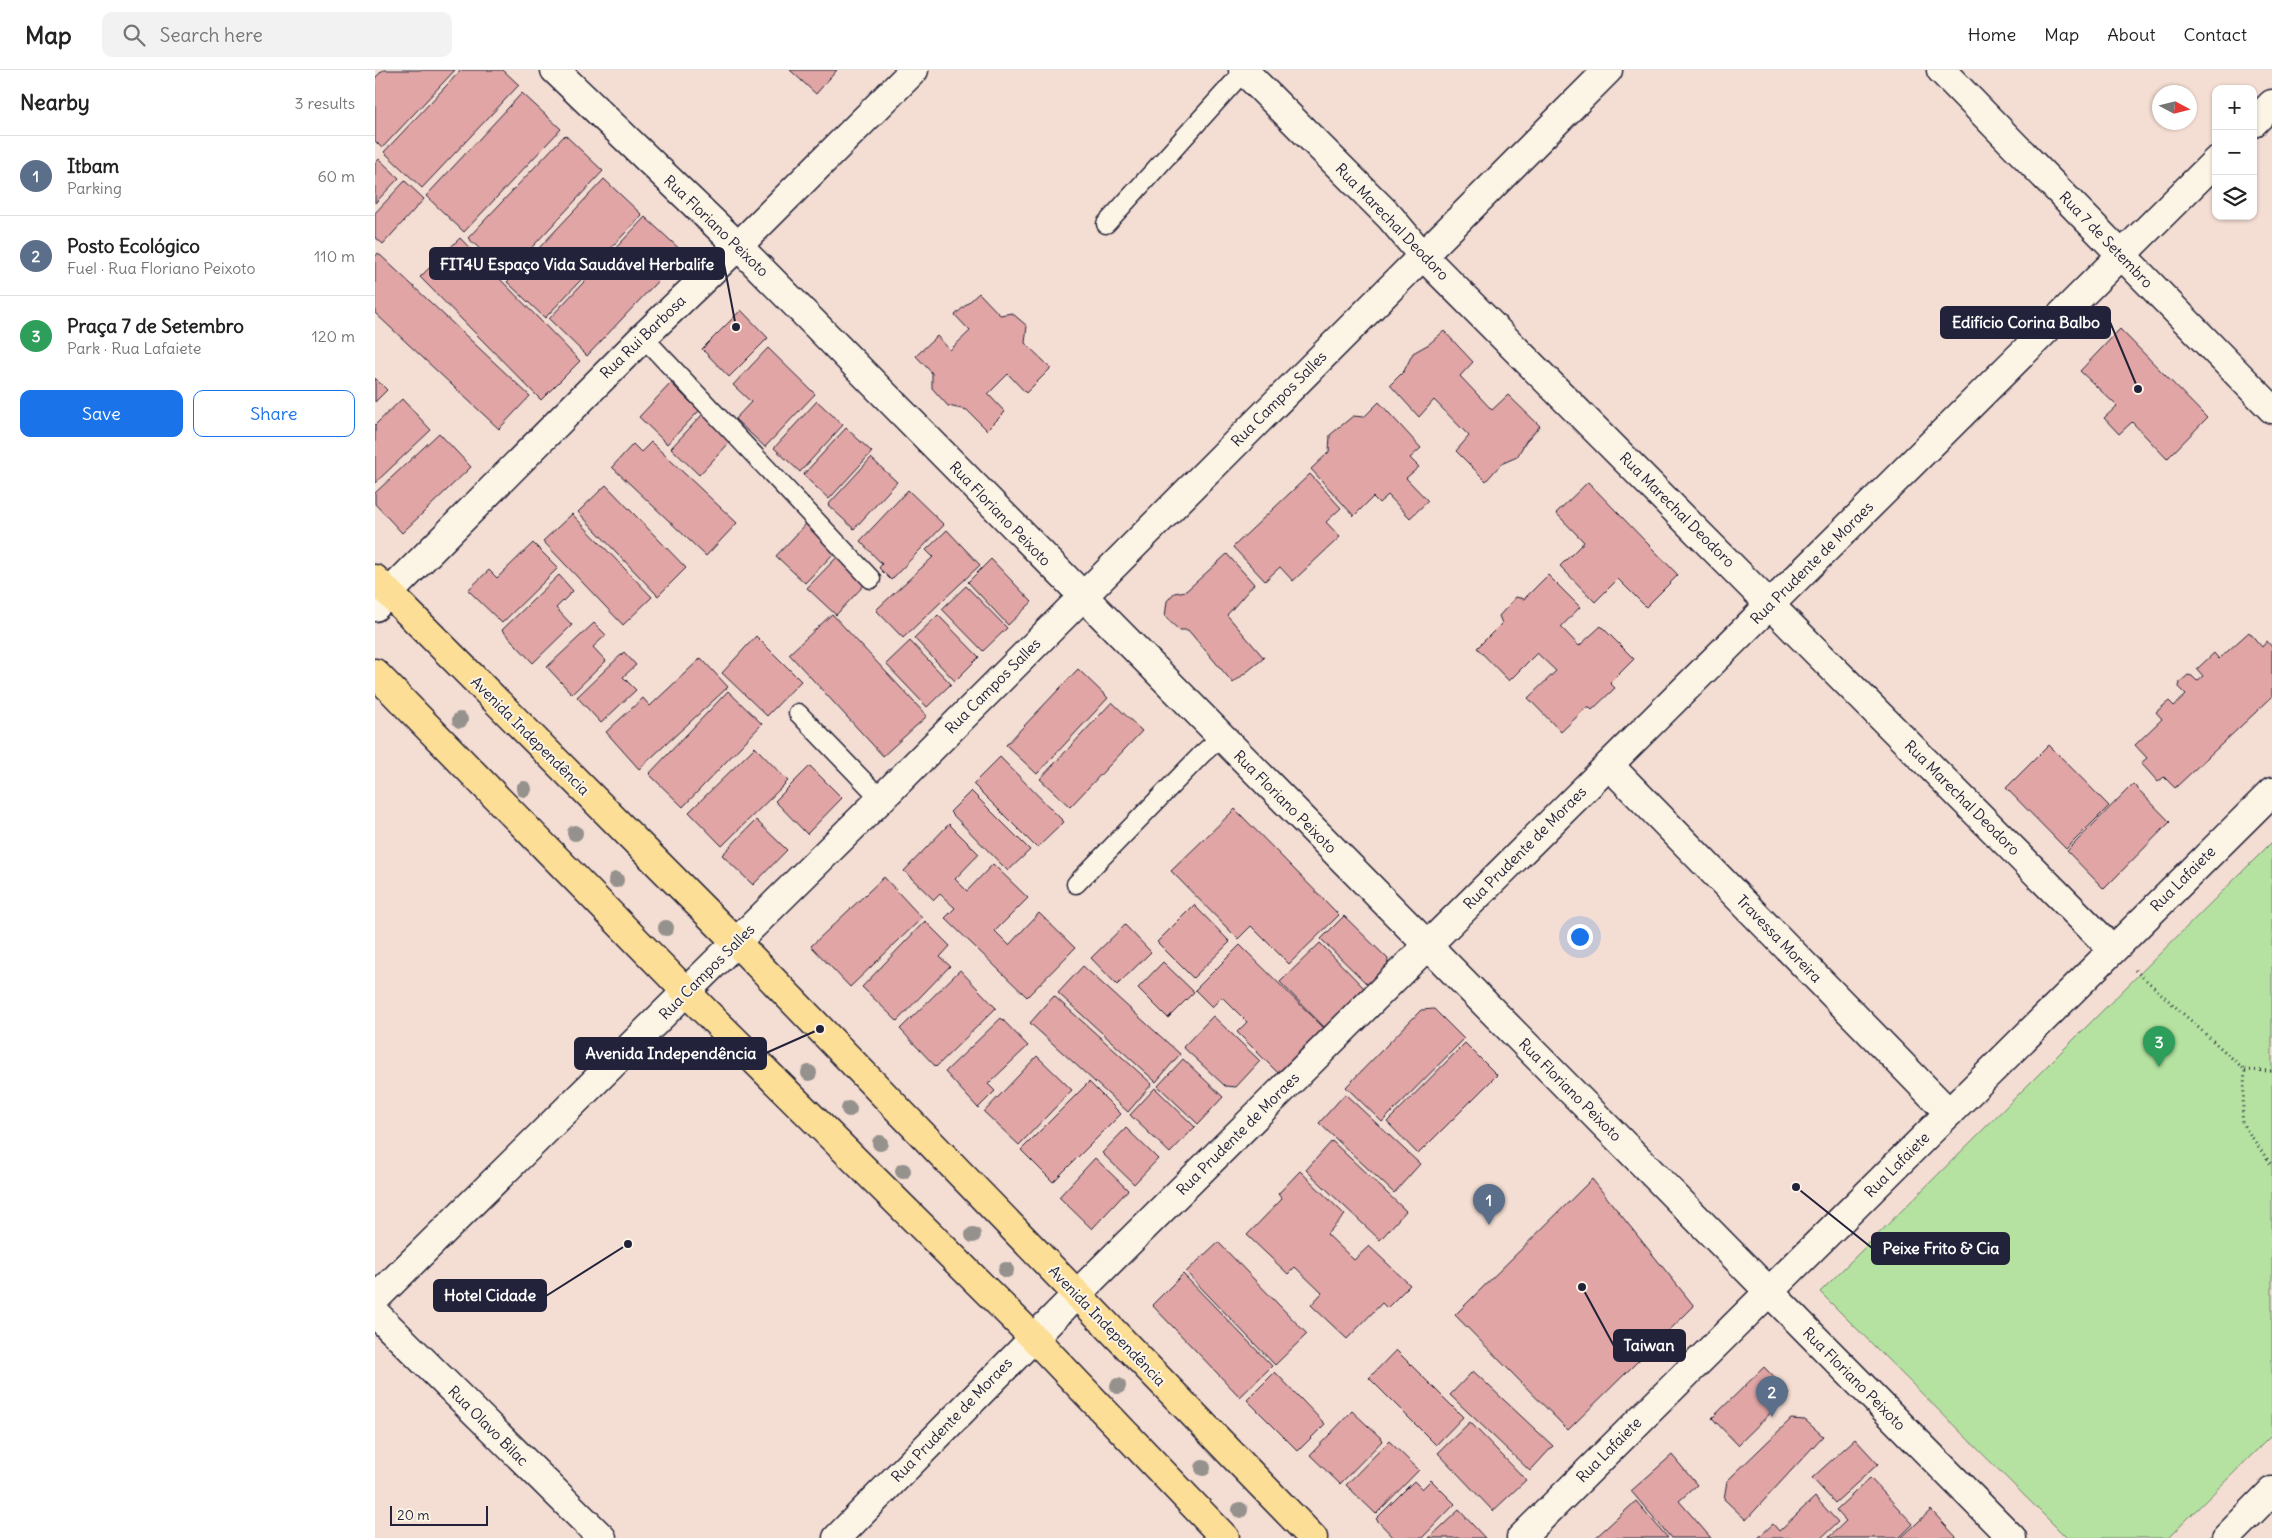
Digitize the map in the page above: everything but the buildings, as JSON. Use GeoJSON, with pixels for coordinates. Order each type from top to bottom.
{"type":"FeatureCollection","features":[{"type":"Feature","properties":{"kind":"main road","name":"Avenida Independência"},"geometry":{"type":"LineString","coordinates":[[379,593],[737,943],[1313,1538]]}},
{"type":"Feature","properties":{"kind":"main road"},"geometry":{"type":"LineString","coordinates":[[375,673],[687,992],[1033,1337],[1225,1538]]}},
{"type":"Feature","properties":{"kind":"street","name":"Rua Floriano Peixoto"},"geometry":{"type":"LineString","coordinates":[[555,70],[738,246],[2011,1538]]}},
{"type":"Feature","properties":{"kind":"street","name":"Rua Rui Barbosa"},"geometry":{"type":"LineString","coordinates":[[379,593],[738,246],[914,70]]}},
{"type":"Feature","properties":{"kind":"street","name":"Rua Marechal Deodoro"},"geometry":{"type":"LineString","coordinates":[[1243,70],[1390,217],[1422,255],[2112,949]]}},
{"type":"Feature","properties":{"kind":"street","name":"Rua Campos Salles"},"geometry":{"type":"LineString","coordinates":[[375,1299],[737,943],[1608,70]]}},
{"type":"Feature","properties":{"kind":"street","name":"Rua 7 de Setembro"},"geometry":{"type":"LineString","coordinates":[[1941,70],[2272,409]]}},
{"type":"Feature","properties":{"kind":"street"},"geometry":{"type":"LineString","coordinates":[[2257,119],[2272,104]]}},
{"type":"Feature","properties":{"kind":"street","name":"Rua Prudente de Moraes"},"geometry":{"type":"LineString","coordinates":[[837,1538],[1033,1337],[2212,165]]}},
{"type":"Feature","properties":{"kind":"street","name":"Travessa Moreira"},"geometry":{"type":"LineString","coordinates":[[1609,765],[1949,1113]]}},
{"type":"Feature","properties":{"kind":"street","name":"Rua Lafaiete"},"geometry":{"type":"LineString","coordinates":[[1521,1538],[2272,792]]}},
{"type":"Feature","properties":{"kind":"street","name":"Rua Olavo Bilac"},"geometry":{"type":"LineString","coordinates":[[375,1314],[602,1538]]}},
{"type":"Feature","properties":{"kind":"street"},"geometry":{"type":"LineString","coordinates":[[2226,1538],[2272,1491]]}},
{"type":"Feature","properties":{"kind":"lane"},"geometry":{"type":"LineString","coordinates":[[1106,224],[1243,70]]}},
{"type":"Feature","properties":{"kind":"lane"},"geometry":{"type":"LineString","coordinates":[[643,337],[871,579]]}},
{"type":"Feature","properties":{"kind":"lane"},"geometry":{"type":"LineString","coordinates":[[797,712],[881,799]]}},
{"type":"Feature","properties":{"kind":"lane"},"geometry":{"type":"LineString","coordinates":[[1076,884],[1202,754],[1221,737]]}},
{"type":"Feature","properties":{"kind":"path"},"geometry":{"type":"LineString","coordinates":[[2112,949],[2245,1070],[2272,1071]]}},
{"type":"Feature","properties":{"kind":"path"},"geometry":{"type":"LineString","coordinates":[[2245,1070],[2242,1124],[2272,1166]]}},
{"type":"Feature","properties":{"kind":"green space"},"geometry":{"type":"Polygon","coordinates":[[[2272,842],[2272,1435],[2168,1538],[2067,1538],[1820,1292],[2272,842]]]}},
{"type":"Feature","properties":{"kind":"place","name":"FIT4U Espaço Vida Saudável Herbalife"},"geometry":{"type":"Point","coordinates":[736,327]}},
{"type":"Feature","properties":{"kind":"place","name":"Edifício Corina Balbo"},"geometry":{"type":"Point","coordinates":[2138,389]}},
{"type":"Feature","properties":{"kind":"place","name":"Avenida Independência"},"geometry":{"type":"Point","coordinates":[820,1029]}},
{"type":"Feature","properties":{"kind":"place","name":"Praça 7 de Setembro"},"geometry":{"type":"Point","coordinates":[2159,1067]}},
{"type":"Feature","properties":{"kind":"place","name":"Peixe Frito & Cia"},"geometry":{"type":"Point","coordinates":[1796,1187]}},
{"type":"Feature","properties":{"kind":"place","name":"Itbam"},"geometry":{"type":"Point","coordinates":[1489,1225]}},
{"type":"Feature","properties":{"kind":"place","name":"Hotel Cidade"},"geometry":{"type":"Point","coordinates":[628,1244]}},
{"type":"Feature","properties":{"kind":"place","name":"Taiwan"},"geometry":{"type":"Point","coordinates":[1582,1287]}},
{"type":"Feature","properties":{"kind":"place","name":"Posto Ecológico"},"geometry":{"type":"Point","coordinates":[1772,1417]}}]}
